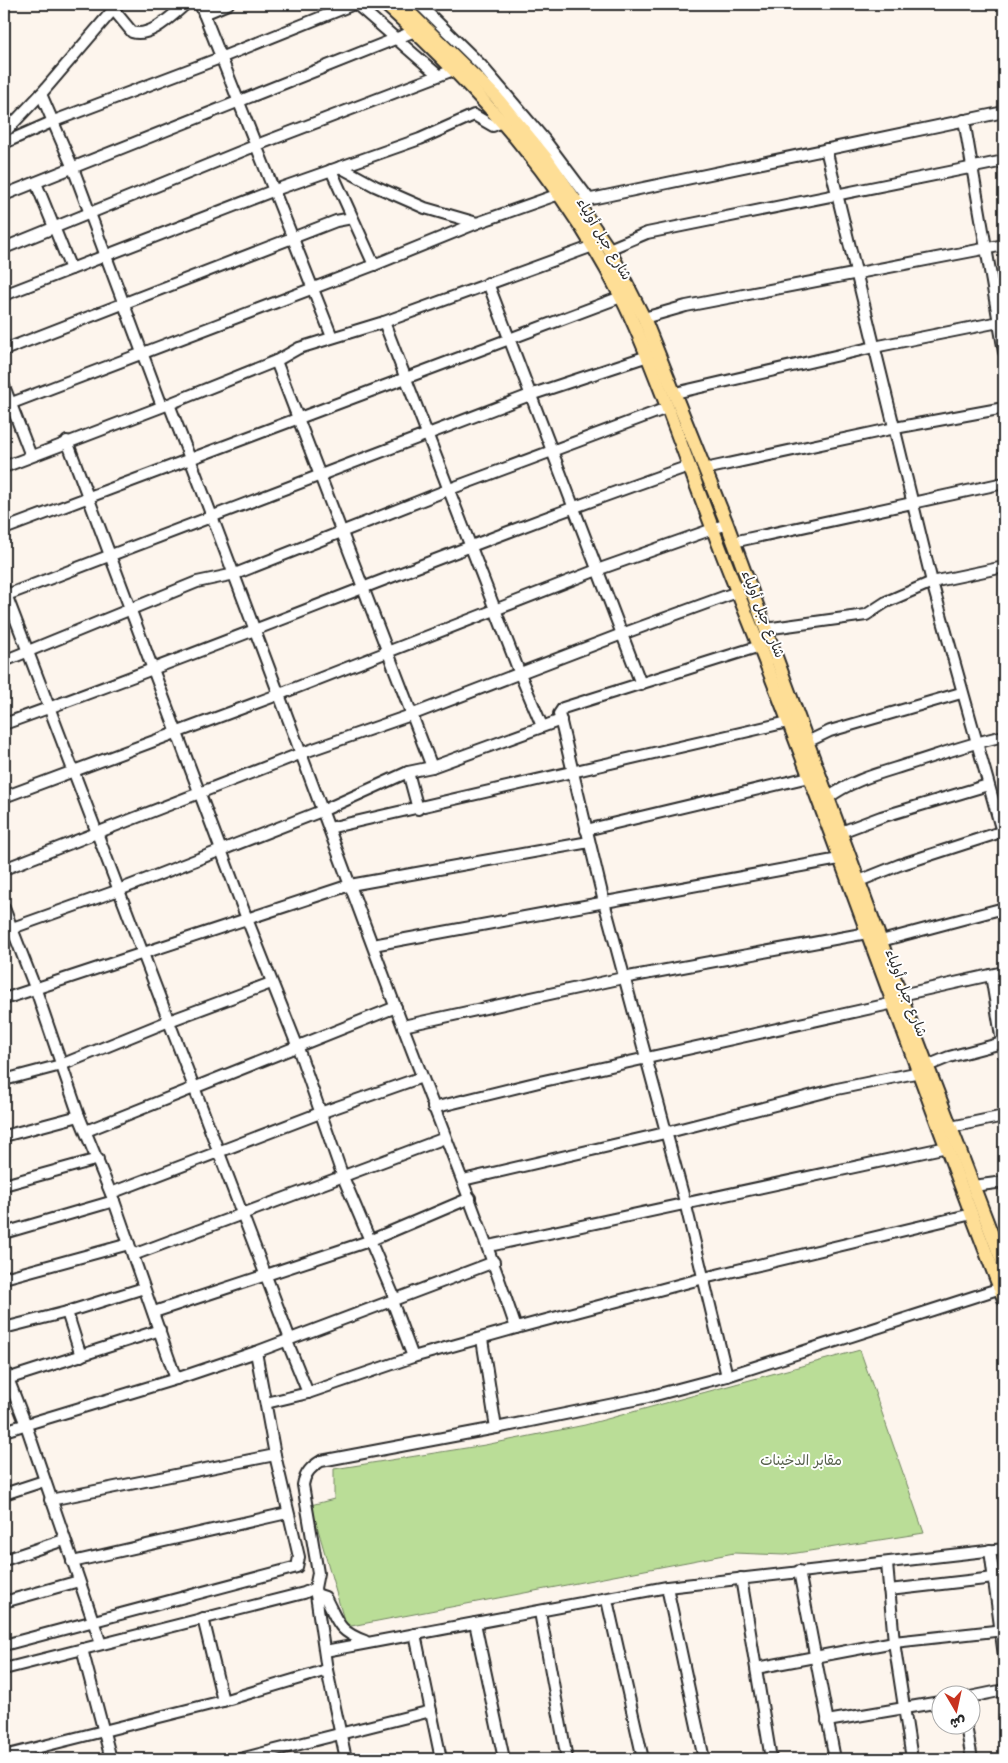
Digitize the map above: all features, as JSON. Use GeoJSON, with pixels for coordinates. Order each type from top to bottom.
{"type":"FeatureCollection","features":[{"type":"Feature","properties":{"kind":"main road","name":"شارع جبل أولياء"},"geometry":{"type":"LineString","coordinates":[[385,4],[456,69],[504,121],[564,193],[583,201],[609,249],[644,318],[706,469],[859,881],[867,933],[898,999]]}},
{"type":"Feature","properties":{"kind":"main road","name":"شارع جبل أولياء"},"geometry":{"type":"LineString","coordinates":[[403,4],[496,97],[546,158],[622,297],[648,356],[737,592],[760,646],[839,859],[881,941],[898,999],[924,1069],[948,1147],[1003,1291]]}},
{"type":"Feature","properties":{"kind":"main road","name":"شارع جبل أولياء"},"geometry":{"type":"LineString","coordinates":[[924,1069],[951,1127],[973,1186],[1000,1244],[1004,1266]]}},
{"type":"Feature","properties":{"kind":"street"},"geometry":{"type":"LineString","coordinates":[[4,133],[41,94],[116,6],[132,32],[141,33],[155,28],[186,4]]}},
{"type":"Feature","properties":{"kind":"street"},"geometry":{"type":"LineString","coordinates":[[200,4],[332,336]]}},
{"type":"Feature","properties":{"kind":"street"},"geometry":{"type":"LineString","coordinates":[[204,14],[228,4]]}},
{"type":"Feature","properties":{"kind":"street"},"geometry":{"type":"LineString","coordinates":[[4,143],[54,121],[355,4],[438,75]]}},
{"type":"Feature","properties":{"kind":"street"},"geometry":{"type":"LineString","coordinates":[[419,4],[481,65],[544,139],[583,201],[1004,112]]}},
{"type":"Feature","properties":{"kind":"street"},"geometry":{"type":"LineString","coordinates":[[4,194],[239,102],[394,37],[415,31]]}},
{"type":"Feature","properties":{"kind":"street"},"geometry":{"type":"LineString","coordinates":[[4,248],[257,145],[456,69]]}},
{"type":"Feature","properties":{"kind":"street"},"geometry":{"type":"LineString","coordinates":[[41,94],[73,168],[142,354],[190,460],[235,574],[433,1108],[494,1262],[516,1328]]}},
{"type":"Feature","properties":{"kind":"street"},"geometry":{"type":"LineString","coordinates":[[4,296],[275,190],[420,139],[474,115],[493,126],[504,121]]}},
{"type":"Feature","properties":{"kind":"street"},"geometry":{"type":"LineString","coordinates":[[964,120],[1002,321],[1004,352]]}},
{"type":"Feature","properties":{"kind":"street"},"geometry":{"type":"LineString","coordinates":[[826,149],[914,502],[932,582],[961,693],[1003,832],[899,865],[859,881]]}},
{"type":"Feature","properties":{"kind":"street"},"geometry":{"type":"LineString","coordinates":[[609,249],[647,233],[1004,161]]}},
{"type":"Feature","properties":{"kind":"street"},"geometry":{"type":"LineString","coordinates":[[336,169],[412,203],[477,223]]}},
{"type":"Feature","properties":{"kind":"street"},"geometry":{"type":"LineString","coordinates":[[336,169],[352,218],[374,265]]}},
{"type":"Feature","properties":{"kind":"street"},"geometry":{"type":"LineString","coordinates":[[36,183],[71,269]]}},
{"type":"Feature","properties":{"kind":"street"},"geometry":{"type":"LineString","coordinates":[[7,405],[374,265],[477,223],[564,193]]}},
{"type":"Feature","properties":{"kind":"street"},"geometry":{"type":"LineString","coordinates":[[4,350],[122,302],[292,238],[352,218]]}},
{"type":"Feature","properties":{"kind":"street"},"geometry":{"type":"LineString","coordinates":[[644,318],[686,306],[1004,245]]}},
{"type":"Feature","properties":{"kind":"street"},"geometry":{"type":"LineString","coordinates":[[4,466],[276,361],[295,349],[332,336],[384,322],[593,246]]}},
{"type":"Feature","properties":{"kind":"street"},"geometry":{"type":"LineString","coordinates":[[488,283],[641,684]]}},
{"type":"Feature","properties":{"kind":"street"},"geometry":{"type":"LineString","coordinates":[[4,529],[88,499],[508,338],[622,297]]}},
{"type":"Feature","properties":{"kind":"street"},"geometry":{"type":"LineString","coordinates":[[676,393],[874,347],[1002,321]]}},
{"type":"Feature","properties":{"kind":"street"},"geometry":{"type":"LineString","coordinates":[[384,322],[429,434],[520,674],[542,726]]}},
{"type":"Feature","properties":{"kind":"street"},"geometry":{"type":"LineString","coordinates":[[308,1393],[267,1276],[218,1153],[29,651],[5,593],[213,517],[530,395],[648,356]]}},
{"type":"Feature","properties":{"kind":"street"},"geometry":{"type":"LineString","coordinates":[[276,361],[432,767]]}},
{"type":"Feature","properties":{"kind":"street"},"geometry":{"type":"LineString","coordinates":[[4,386],[7,405],[31,456]]}},
{"type":"Feature","properties":{"kind":"street"},"geometry":{"type":"LineString","coordinates":[[4,661],[201,581],[235,574],[450,489],[667,408]]}},
{"type":"Feature","properties":{"kind":"street"},"geometry":{"type":"LineString","coordinates":[[706,469],[895,428],[1004,408]]}},
{"type":"Feature","properties":{"kind":"street"},"geometry":{"type":"LineString","coordinates":[[67,441],[178,732],[271,984],[297,1044],[343,1177],[393,1300],[413,1357]]}},
{"type":"Feature","properties":{"kind":"street"},"geometry":{"type":"LineString","coordinates":[[4,724],[153,669],[572,507],[690,466]]}},
{"type":"Feature","properties":{"kind":"street"},"geometry":{"type":"LineString","coordinates":[[734,542],[1004,483]]}},
{"type":"Feature","properties":{"kind":"street"},"geometry":{"type":"LineString","coordinates":[[4,797],[280,694],[597,570],[727,524]]}},
{"type":"Feature","properties":{"kind":"street"},"geometry":{"type":"LineString","coordinates":[[765,629],[866,615],[886,602],[932,582],[1004,568]]}},
{"type":"Feature","properties":{"kind":"street"},"geometry":{"type":"LineString","coordinates":[[4,870],[199,792],[411,715],[737,592]]}},
{"type":"Feature","properties":{"kind":"street"},"geometry":{"type":"LineString","coordinates":[[727,1376],[685,1202],[623,978],[559,714],[563,708],[760,646]]}},
{"type":"Feature","properties":{"kind":"street"},"geometry":{"type":"LineString","coordinates":[[807,742],[830,731],[961,693]]}},
{"type":"Feature","properties":{"kind":"street"},"geometry":{"type":"LineString","coordinates":[[8,931],[324,810],[408,772],[432,767],[561,720]]}},
{"type":"Feature","properties":{"kind":"street"},"geometry":{"type":"LineString","coordinates":[[329,828],[418,809],[572,771],[788,722]]}},
{"type":"Feature","properties":{"kind":"street"},"geometry":{"type":"LineString","coordinates":[[828,798],[847,785],[976,742],[1004,736]]}},
{"type":"Feature","properties":{"kind":"street"},"geometry":{"type":"LineString","coordinates":[[408,772],[418,809]]}},
{"type":"Feature","properties":{"kind":"street"},"geometry":{"type":"LineString","coordinates":[[586,830],[809,777]]}},
{"type":"Feature","properties":{"kind":"street"},"geometry":{"type":"LineString","coordinates":[[841,832],[881,817],[988,785]]}},
{"type":"Feature","properties":{"kind":"street"},"geometry":{"type":"LineString","coordinates":[[4,999],[143,955],[350,885],[589,842]]}},
{"type":"Feature","properties":{"kind":"street"},"geometry":{"type":"LineString","coordinates":[[373,946],[839,859]]}},
{"type":"Feature","properties":{"kind":"street"},"geometry":{"type":"LineString","coordinates":[[4,908],[8,931],[36,990],[79,1116],[113,1197],[176,1379]]}},
{"type":"Feature","properties":{"kind":"street"},"geometry":{"type":"LineString","coordinates":[[881,941],[1004,908]]}},
{"type":"Feature","properties":{"kind":"street"},"geometry":{"type":"LineString","coordinates":[[403,1026],[623,978],[867,933]]}},
{"type":"Feature","properties":{"kind":"street"},"geometry":{"type":"LineString","coordinates":[[433,1108],[898,999],[1004,972]]}},
{"type":"Feature","properties":{"kind":"street"},"geometry":{"type":"LineString","coordinates":[[991,975],[1004,1054]]}},
{"type":"Feature","properties":{"kind":"street"},"geometry":{"type":"LineString","coordinates":[[4,1080],[61,1065],[169,1021],[271,984]]}},
{"type":"Feature","properties":{"kind":"street"},"geometry":{"type":"LineString","coordinates":[[86,1131],[195,1089],[297,1044],[396,1007]]}},
{"type":"Feature","properties":{"kind":"street"},"geometry":{"type":"LineString","coordinates":[[463,1180],[665,1133],[924,1069],[957,1054],[1002,1043]]}},
{"type":"Feature","properties":{"kind":"street"},"geometry":{"type":"LineString","coordinates":[[4,1232],[113,1197],[320,1113],[422,1077]]}},
{"type":"Feature","properties":{"kind":"street"},"geometry":{"type":"LineString","coordinates":[[4,1136],[79,1116]]}},
{"type":"Feature","properties":{"kind":"street"},"geometry":{"type":"LineString","coordinates":[[951,1127],[1004,1116]]}},
{"type":"Feature","properties":{"kind":"street"},"geometry":{"type":"LineString","coordinates":[[133,1255],[445,1138]]}},
{"type":"Feature","properties":{"kind":"street"},"geometry":{"type":"LineString","coordinates":[[488,1246],[685,1202],[948,1147]]}},
{"type":"Feature","properties":{"kind":"street"},"geometry":{"type":"LineString","coordinates":[[4,1185],[98,1159]]}},
{"type":"Feature","properties":{"kind":"street"},"geometry":{"type":"LineString","coordinates":[[973,1186],[1004,1182]]}},
{"type":"Feature","properties":{"kind":"street"},"geometry":{"type":"LineString","coordinates":[[154,1312],[369,1241],[470,1198]]}},
{"type":"Feature","properties":{"kind":"street"},"geometry":{"type":"LineString","coordinates":[[266,1404],[308,1393],[413,1357],[516,1328],[704,1278],[972,1214]]}},
{"type":"Feature","properties":{"kind":"street"},"geometry":{"type":"LineString","coordinates":[[4,1278],[129,1244]]}},
{"type":"Feature","properties":{"kind":"street"},"geometry":{"type":"LineString","coordinates":[[4,1431],[176,1379],[256,1352],[494,1262]]}},
{"type":"Feature","properties":{"kind":"street"},"geometry":{"type":"LineString","coordinates":[[4,1328],[67,1312],[144,1288]]}},
{"type":"Feature","properties":{"kind":"street"},"geometry":{"type":"LineString","coordinates":[[346,1759],[327,1670],[315,1591],[318,1574],[303,1485],[307,1473],[315,1464],[321,1461],[496,1428],[648,1396],[727,1376],[1003,1291]]}},
{"type":"Feature","properties":{"kind":"street"},"geometry":{"type":"LineString","coordinates":[[67,1312],[81,1356]]}},
{"type":"Feature","properties":{"kind":"street"},"geometry":{"type":"LineString","coordinates":[[6,1379],[160,1330]]}},
{"type":"Feature","properties":{"kind":"street"},"geometry":{"type":"LineString","coordinates":[[482,1339],[496,1428]]}},
{"type":"Feature","properties":{"kind":"street"},"geometry":{"type":"LineString","coordinates":[[4,1645],[297,1567],[299,1557],[287,1513],[256,1352]]}},
{"type":"Feature","properties":{"kind":"street"},"geometry":{"type":"LineString","coordinates":[[4,1368],[6,1379],[26,1425],[50,1500],[101,1644]]}},
{"type":"Feature","properties":{"kind":"street"},"geometry":{"type":"LineString","coordinates":[[50,1500],[275,1455]]}},
{"type":"Feature","properties":{"kind":"street"},"geometry":{"type":"LineString","coordinates":[[4,1494],[44,1481]]}},
{"type":"Feature","properties":{"kind":"street"},"geometry":{"type":"LineString","coordinates":[[72,1562],[287,1513]]}},
{"type":"Feature","properties":{"kind":"street"},"geometry":{"type":"LineString","coordinates":[[4,1560],[64,1540]]}},
{"type":"Feature","properties":{"kind":"street"},"geometry":{"type":"LineString","coordinates":[[325,1651],[366,1642],[607,1600],[667,1587],[799,1571],[887,1564],[990,1550],[1004,1550]]}},
{"type":"Feature","properties":{"kind":"street"},"geometry":{"type":"LineString","coordinates":[[990,1550],[1004,1656]]}},
{"type":"Feature","properties":{"kind":"street"},"geometry":{"type":"LineString","coordinates":[[887,1564],[894,1642],[912,1759]]}},
{"type":"Feature","properties":{"kind":"street"},"geometry":{"type":"LineString","coordinates":[[799,1571],[835,1759]]}},
{"type":"Feature","properties":{"kind":"street"},"geometry":{"type":"LineString","coordinates":[[741,1578],[771,1759]]}},
{"type":"Feature","properties":{"kind":"street"},"geometry":{"type":"LineString","coordinates":[[889,1590],[994,1578]]}},
{"type":"Feature","properties":{"kind":"street"},"geometry":{"type":"LineString","coordinates":[[4,1602],[79,1581]]}},
{"type":"Feature","properties":{"kind":"street"},"geometry":{"type":"LineString","coordinates":[[667,1587],[704,1759]]}},
{"type":"Feature","properties":{"kind":"street"},"geometry":{"type":"LineString","coordinates":[[4,1669],[315,1591],[325,1598],[338,1625],[343,1630],[350,1636],[366,1642]]}},
{"type":"Feature","properties":{"kind":"street"},"geometry":{"type":"LineString","coordinates":[[607,1600],[643,1759]]}},
{"type":"Feature","properties":{"kind":"street"},"geometry":{"type":"LineString","coordinates":[[540,1612],[568,1759]]}},
{"type":"Feature","properties":{"kind":"street"},"geometry":{"type":"LineString","coordinates":[[203,1618],[223,1701]]}},
{"type":"Feature","properties":{"kind":"street"},"geometry":{"type":"LineString","coordinates":[[475,1623],[504,1759]]}},
{"type":"Feature","properties":{"kind":"street"},"geometry":{"type":"LineString","coordinates":[[756,1668],[894,1642],[1002,1630]]}},
{"type":"Feature","properties":{"kind":"street"},"geometry":{"type":"LineString","coordinates":[[415,1634],[441,1759]]}},
{"type":"Feature","properties":{"kind":"street"},"geometry":{"type":"LineString","coordinates":[[82,1649],[111,1759]]}},
{"type":"Feature","properties":{"kind":"street"},"geometry":{"type":"LineString","coordinates":[[4,1756],[223,1701],[327,1670]]}},
{"type":"Feature","properties":{"kind":"street"},"geometry":{"type":"LineString","coordinates":[[980,1695],[1004,1690]]}},
{"type":"Feature","properties":{"kind":"street"},"geometry":{"type":"LineString","coordinates":[[827,1720],[930,1703]]}},
{"type":"Feature","properties":{"kind":"street"},"geometry":{"type":"LineString","coordinates":[[240,1759],[431,1711]]}},
{"type":"Feature","properties":{"kind":"street"},"geometry":{"type":"LineString","coordinates":[[968,1736],[972,1759]]}},
{"type":"Feature","properties":{"kind":"green space","name":"مقابر الدخينات"},"geometry":{"type":"Polygon","coordinates":[[[860,1350],[924,1533],[784,1555],[734,1553],[346,1627],[311,1505],[334,1499],[334,1469],[485,1445],[585,1425],[860,1350]]]}}]}
